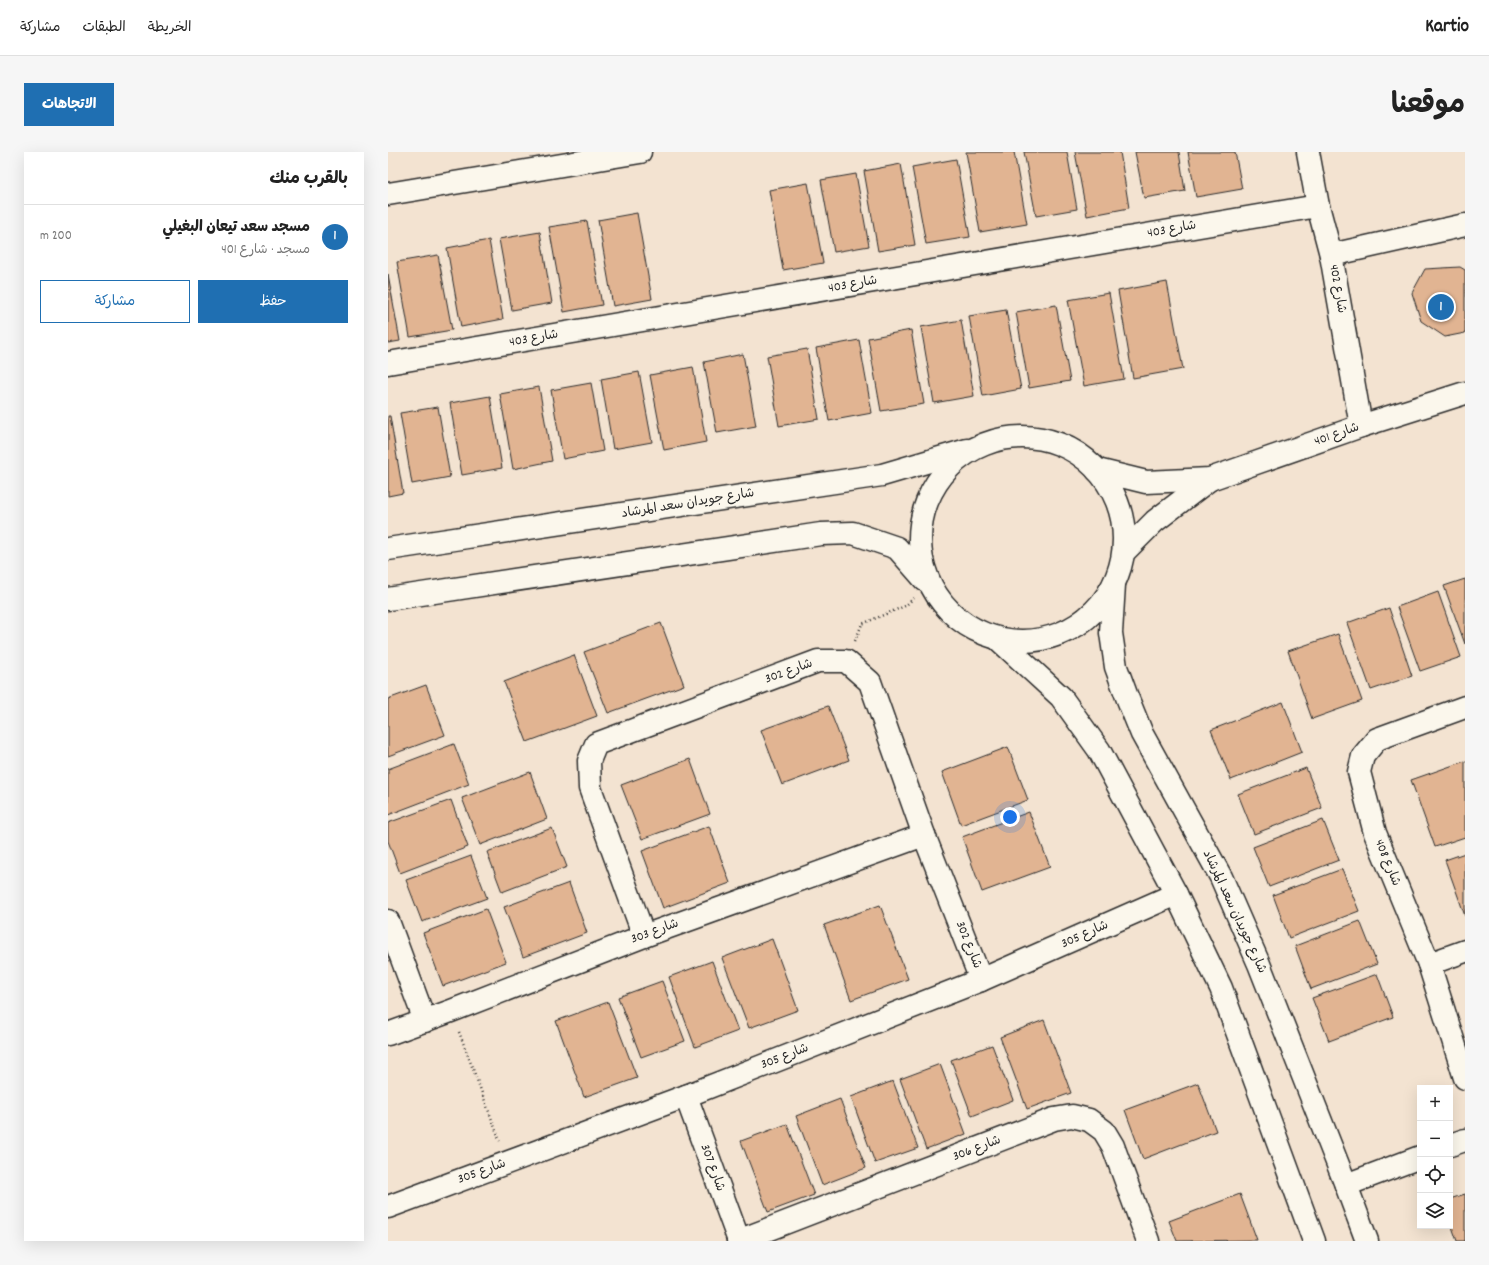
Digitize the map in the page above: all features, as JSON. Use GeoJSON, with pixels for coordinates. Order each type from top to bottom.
{"type":"FeatureCollection","features":[{"type":"Feature","properties":{"kind":"street"},"geometry":{"type":"LineString","coordinates":[[388,194],[640,152]]}},
{"type":"Feature","properties":{"kind":"street","name":"شارع 402"},"geometry":{"type":"LineString","coordinates":[[1308,152],[1318,206],[1331,255],[1361,426]]}},
{"type":"Feature","properties":{"kind":"street","name":"شارع 403"},"geometry":{"type":"LineString","coordinates":[[388,363],[1318,206]]}},
{"type":"Feature","properties":{"kind":"street"},"geometry":{"type":"LineString","coordinates":[[1331,255],[1465,225]]}},
{"type":"Feature","properties":{"kind":"street","name":"شارع 401"},"geometry":{"type":"LineString","coordinates":[[1097,470],[1146,482],[1210,479],[1361,426],[1465,393]]}},
{"type":"Feature","properties":{"kind":"street"},"geometry":{"type":"LineString","coordinates":[[388,599],[813,535],[853,533],[897,548],[930,585],[947,609],[970,628],[998,639],[1032,641],[1066,632],[1094,612],[1114,584],[1124,552],[1123,523],[1114,494],[1097,470],[1074,451],[1045,440],[1015,438],[985,444],[959,459],[940,479],[926,503],[920,529],[921,557],[930,585]]}},
{"type":"Feature","properties":{"kind":"street","name":"شارع جويدان سعد المرشاد"},"geometry":{"type":"LineString","coordinates":[[388,549],[882,475],[985,444]]}},
{"type":"Feature","properties":{"kind":"street","name":"شارع 401"},"geometry":{"type":"LineString","coordinates":[[1124,552],[1155,521],[1210,479]]}},
{"type":"Feature","properties":{"kind":"street","name":"شارع جويدان سعد المرشاد"},"geometry":{"type":"LineString","coordinates":[[1114,584],[1111,633],[1116,666],[1125,691],[1142,734],[1221,877],[1259,964],[1367,1241]]}},
{"type":"Feature","properties":{"kind":"street"},"geometry":{"type":"LineString","coordinates":[[998,639],[1061,697],[1099,750],[1176,894],[1221,988],[1314,1241]]}},
{"type":"Feature","properties":{"kind":"street","name":"شارع 302"},"geometry":{"type":"LineString","coordinates":[[644,936],[590,788],[589,761],[596,744],[818,661],[846,661],[870,682],[924,835],[982,980]]}},
{"type":"Feature","properties":{"kind":"street","name":"شارع 408"},"geometry":{"type":"LineString","coordinates":[[1465,707],[1376,739],[1363,756],[1359,772],[1375,833],[1429,964],[1465,1078]]}},
{"type":"Feature","properties":{"kind":"street","name":"شارع 303"},"geometry":{"type":"LineString","coordinates":[[388,1034],[644,936],[924,835]]}},
{"type":"Feature","properties":{"kind":"street","name":"شارع 305"},"geometry":{"type":"LineString","coordinates":[[388,1207],[686,1096],[982,980],[1176,894]]}},
{"type":"Feature","properties":{"kind":"street"},"geometry":{"type":"LineString","coordinates":[[388,922],[425,1021]]}},
{"type":"Feature","properties":{"kind":"street"},"geometry":{"type":"LineString","coordinates":[[1429,964],[1465,951]]}},
{"type":"Feature","properties":{"kind":"street","name":"شارع 307"},"geometry":{"type":"LineString","coordinates":[[686,1096],[738,1241]]}},
{"type":"Feature","properties":{"kind":"street","name":"شارع 306"},"geometry":{"type":"LineString","coordinates":[[738,1241],[1054,1119],[1072,1116],[1089,1120],[1104,1131],[1113,1146],[1148,1241]]}},
{"type":"Feature","properties":{"kind":"street"},"geometry":{"type":"LineString","coordinates":[[1453,1144],[1465,1140]]}},
{"type":"Feature","properties":{"kind":"street"},"geometry":{"type":"LineString","coordinates":[[1346,1185],[1417,1158]]}},
{"type":"Feature","properties":{"kind":"path"},"geometry":{"type":"LineString","coordinates":[[846,661],[862,624],[905,606],[930,585]]}},
{"type":"Feature","properties":{"kind":"path"},"geometry":{"type":"LineString","coordinates":[[451,1011],[508,1162]]}},
{"type":"Feature","properties":{"kind":"building"},"geometry":{"type":"Polygon","coordinates":[[[966,152],[1014,152],[1027,224],[980,232],[966,152]]]}},
{"type":"Feature","properties":{"kind":"building"},"geometry":{"type":"Polygon","coordinates":[[[1024,152],[1067,152],[1077,209],[1036,216],[1024,152]]]}},
{"type":"Feature","properties":{"kind":"building"},"geometry":{"type":"Polygon","coordinates":[[[1075,152],[1120,152],[1129,208],[1087,216],[1075,152]]]}},
{"type":"Feature","properties":{"kind":"building"},"geometry":{"type":"Polygon","coordinates":[[[1135,152],[1179,152],[1185,191],[1144,198],[1135,152]]]}},
{"type":"Feature","properties":{"kind":"building"},"geometry":{"type":"Polygon","coordinates":[[[1188,152],[1235,152],[1242,189],[1196,197],[1188,152]]]}},
{"type":"Feature","properties":{"kind":"building"},"geometry":{"type":"Polygon","coordinates":[[[956,159],[970,237],[926,244],[912,167],[956,159]]]}},
{"type":"Feature","properties":{"kind":"building"},"geometry":{"type":"Polygon","coordinates":[[[901,164],[915,245],[878,251],[864,171],[901,164]]]}},
{"type":"Feature","properties":{"kind":"building"},"geometry":{"type":"Polygon","coordinates":[[[856,174],[869,246],[834,252],[821,180],[856,174]]]}},
{"type":"Feature","properties":{"kind":"building"},"geometry":{"type":"Polygon","coordinates":[[[808,183],[823,263],[783,270],[769,190],[808,183]]]}},
{"type":"Feature","properties":{"kind":"building"},"geometry":{"type":"Polygon","coordinates":[[[637,213],[652,299],[613,306],[598,220],[637,213]]]}},
{"type":"Feature","properties":{"kind":"building"},"geometry":{"type":"Polygon","coordinates":[[[587,221],[602,305],[564,312],[549,227],[587,221]]]}},
{"type":"Feature","properties":{"kind":"building"},"geometry":{"type":"Polygon","coordinates":[[[540,232],[552,303],[512,310],[499,239],[540,232]]]}},
{"type":"Feature","properties":{"kind":"building"},"geometry":{"type":"Polygon","coordinates":[[[489,240],[503,319],[461,327],[447,248],[489,240]]]}},
{"type":"Feature","properties":{"kind":"building"},"geometry":{"type":"Polygon","coordinates":[[[438,255],[452,330],[410,337],[397,262],[438,255]]]}},
{"type":"Feature","properties":{"kind":"building"},"geometry":{"type":"Polygon","coordinates":[[[1460,267],[1465,270],[1465,333],[1445,337],[1421,321],[1412,293],[1425,269],[1460,267]]]}},
{"type":"Feature","properties":{"kind":"building"},"geometry":{"type":"Polygon","coordinates":[[[388,274],[400,341],[388,343],[388,274]]]}},
{"type":"Feature","properties":{"kind":"building"},"geometry":{"type":"Polygon","coordinates":[[[1167,282],[1183,369],[1133,378],[1118,291],[1167,282]]]}},
{"type":"Feature","properties":{"kind":"building"},"geometry":{"type":"Polygon","coordinates":[[[1109,293],[1124,379],[1084,386],[1068,300],[1109,293]]]}},
{"type":"Feature","properties":{"kind":"building"},"geometry":{"type":"Polygon","coordinates":[[[1056,305],[1070,381],[1029,388],[1016,312],[1056,305]]]}},
{"type":"Feature","properties":{"kind":"building"},"geometry":{"type":"Polygon","coordinates":[[[1006,310],[1021,389],[983,396],[969,316],[1006,310]]]}},
{"type":"Feature","properties":{"kind":"building"},"geometry":{"type":"Polygon","coordinates":[[[961,320],[974,396],[934,403],[921,327],[961,320]]]}},
{"type":"Feature","properties":{"kind":"building"},"geometry":{"type":"Polygon","coordinates":[[[911,330],[924,404],[881,411],[868,338],[911,330]]]}},
{"type":"Feature","properties":{"kind":"building"},"geometry":{"type":"Polygon","coordinates":[[[859,340],[872,413],[829,421],[816,348],[859,340]]]}},
{"type":"Feature","properties":{"kind":"building"},"geometry":{"type":"Polygon","coordinates":[[[807,349],[819,419],[779,426],[767,356],[807,349]]]}},
{"type":"Feature","properties":{"kind":"building"},"geometry":{"type":"Polygon","coordinates":[[[743,354],[756,426],[717,433],[704,362],[743,354]]]}},
{"type":"Feature","properties":{"kind":"building"},"geometry":{"type":"Polygon","coordinates":[[[693,367],[706,442],[664,450],[650,375],[693,367]]]}},
{"type":"Feature","properties":{"kind":"building"},"geometry":{"type":"Polygon","coordinates":[[[639,372],[652,442],[613,449],[601,379],[639,372]]]}},
{"type":"Feature","properties":{"kind":"building"},"geometry":{"type":"Polygon","coordinates":[[[591,383],[603,451],[563,459],[551,390],[591,383]]]}},
{"type":"Feature","properties":{"kind":"building"},"geometry":{"type":"Polygon","coordinates":[[[539,387],[552,461],[513,469],[500,394],[539,387]]]}},
{"type":"Feature","properties":{"kind":"building"},"geometry":{"type":"Polygon","coordinates":[[[490,396],[502,468],[462,475],[450,403],[490,396]]]}},
{"type":"Feature","properties":{"kind":"building"},"geometry":{"type":"Polygon","coordinates":[[[438,407],[450,477],[412,484],[400,413],[438,407]]]}},
{"type":"Feature","properties":{"kind":"building"},"geometry":{"type":"Polygon","coordinates":[[[388,416],[390,416],[403,493],[388,496],[388,416]]]}},
{"type":"Feature","properties":{"kind":"building"},"geometry":{"type":"Polygon","coordinates":[[[1465,579],[1465,644],[1444,586],[1465,579]]]}},
{"type":"Feature","properties":{"kind":"building"},"geometry":{"type":"Polygon","coordinates":[[[1438,592],[1461,657],[1420,671],[1397,607],[1438,592]]]}},
{"type":"Feature","properties":{"kind":"building"},"geometry":{"type":"Polygon","coordinates":[[[1389,608],[1412,676],[1371,690],[1347,623],[1389,608]]]}},
{"type":"Feature","properties":{"kind":"building"},"geometry":{"type":"Polygon","coordinates":[[[661,623],[684,685],[608,713],[584,652],[661,623]]]}},
{"type":"Feature","properties":{"kind":"building"},"geometry":{"type":"Polygon","coordinates":[[[1338,634],[1362,701],[1312,719],[1288,651],[1338,634]]]}},
{"type":"Feature","properties":{"kind":"building"},"geometry":{"type":"Polygon","coordinates":[[[574,655],[597,716],[527,742],[504,682],[574,655]]]}},
{"type":"Feature","properties":{"kind":"building"},"geometry":{"type":"Polygon","coordinates":[[[426,685],[445,735],[388,756],[388,699],[426,685]]]}},
{"type":"Feature","properties":{"kind":"building"},"geometry":{"type":"Polygon","coordinates":[[[1283,702],[1302,752],[1231,780],[1211,730],[1283,702]]]}},
{"type":"Feature","properties":{"kind":"building"},"geometry":{"type":"Polygon","coordinates":[[[828,706],[849,760],[782,785],[761,730],[828,706]]]}},
{"type":"Feature","properties":{"kind":"building"},"geometry":{"type":"Polygon","coordinates":[[[454,744],[469,784],[388,815],[388,769],[454,744]]]}},
{"type":"Feature","properties":{"kind":"building"},"geometry":{"type":"Polygon","coordinates":[[[1008,747],[1028,800],[961,825],[942,772],[1008,747]]]}},
{"type":"Feature","properties":{"kind":"building"},"geometry":{"type":"Polygon","coordinates":[[[690,759],[710,814],[642,839],[621,785],[690,759]]]}},
{"type":"Feature","properties":{"kind":"building"},"geometry":{"type":"Polygon","coordinates":[[[1465,761],[1465,837],[1435,847],[1411,780],[1465,761]]]}},
{"type":"Feature","properties":{"kind":"building"},"geometry":{"type":"Polygon","coordinates":[[[1306,768],[1322,808],[1254,834],[1238,794],[1306,768]]]}},
{"type":"Feature","properties":{"kind":"building"},"geometry":{"type":"Polygon","coordinates":[[[530,772],[547,819],[480,845],[462,798],[530,772]]]}},
{"type":"Feature","properties":{"kind":"building"},"geometry":{"type":"Polygon","coordinates":[[[451,800],[468,847],[400,873],[388,841],[388,823],[451,800]]]}},
{"type":"Feature","properties":{"kind":"building"},"geometry":{"type":"Polygon","coordinates":[[[1029,812],[1050,867],[982,892],[962,837],[1029,812]]]}},
{"type":"Feature","properties":{"kind":"building"},"geometry":{"type":"Polygon","coordinates":[[[1323,820],[1339,860],[1269,887],[1253,847],[1323,820]]]}},
{"type":"Feature","properties":{"kind":"building"},"geometry":{"type":"Polygon","coordinates":[[[709,826],[730,883],[663,908],[642,851],[709,826]]]}},
{"type":"Feature","properties":{"kind":"building"},"geometry":{"type":"Polygon","coordinates":[[[552,828],[567,867],[502,892],[487,852],[552,828]]]}},
{"type":"Feature","properties":{"kind":"building"},"geometry":{"type":"Polygon","coordinates":[[[1465,853],[1465,916],[1445,860],[1465,853]]]}},
{"type":"Feature","properties":{"kind":"building"},"geometry":{"type":"Polygon","coordinates":[[[471,856],[487,898],[422,922],[406,880],[471,856]]]}},
{"type":"Feature","properties":{"kind":"building"},"geometry":{"type":"Polygon","coordinates":[[[1342,869],[1359,911],[1289,938],[1273,895],[1342,869]]]}},
{"type":"Feature","properties":{"kind":"building"},"geometry":{"type":"Polygon","coordinates":[[[569,883],[587,933],[523,957],[504,907],[569,883]]]}},
{"type":"Feature","properties":{"kind":"building"},"geometry":{"type":"Polygon","coordinates":[[[880,905],[908,979],[851,1000],[824,925],[880,905]]]}},
{"type":"Feature","properties":{"kind":"building"},"geometry":{"type":"Polygon","coordinates":[[[486,909],[506,962],[443,986],[423,933],[486,909]]]}},
{"type":"Feature","properties":{"kind":"building"},"geometry":{"type":"Polygon","coordinates":[[[1360,921],[1377,964],[1311,989],[1295,946],[1360,921]]]}},
{"type":"Feature","properties":{"kind":"building"},"geometry":{"type":"Polygon","coordinates":[[[772,939],[798,1010],[749,1028],[722,958],[772,939]]]}},
{"type":"Feature","properties":{"kind":"building"},"geometry":{"type":"Polygon","coordinates":[[[712,961],[738,1031],[695,1047],[669,977],[712,961]]]}},
{"type":"Feature","properties":{"kind":"building"},"geometry":{"type":"Polygon","coordinates":[[[1377,974],[1393,1017],[1329,1041],[1312,998],[1377,974]]]}},
{"type":"Feature","properties":{"kind":"building"},"geometry":{"type":"Polygon","coordinates":[[[662,981],[685,1041],[641,1057],[618,997],[662,981]]]}},
{"type":"Feature","properties":{"kind":"building"},"geometry":{"type":"Polygon","coordinates":[[[608,1002],[637,1078],[584,1097],[556,1021],[608,1002]]]}},
{"type":"Feature","properties":{"kind":"building"},"geometry":{"type":"Polygon","coordinates":[[[1044,1020],[1071,1093],[1027,1109],[1000,1037],[1044,1020]]]}},
{"type":"Feature","properties":{"kind":"building"},"geometry":{"type":"Polygon","coordinates":[[[992,1045],[1013,1100],[972,1116],[951,1060],[992,1045]]]}},
{"type":"Feature","properties":{"kind":"building"},"geometry":{"type":"Polygon","coordinates":[[[940,1064],[966,1134],[926,1149],[900,1079],[940,1064]]]}},
{"type":"Feature","properties":{"kind":"building"},"geometry":{"type":"Polygon","coordinates":[[[893,1081],[918,1148],[875,1163],[851,1097],[893,1081]]]}},
{"type":"Feature","properties":{"kind":"building"},"geometry":{"type":"Polygon","coordinates":[[[1198,1083],[1216,1131],[1143,1159],[1125,1110],[1198,1083]]]}},
{"type":"Feature","properties":{"kind":"building"},"geometry":{"type":"Polygon","coordinates":[[[840,1099],[866,1168],[822,1185],[796,1116],[840,1099]]]}},
{"type":"Feature","properties":{"kind":"building"},"geometry":{"type":"Polygon","coordinates":[[[787,1124],[814,1195],[768,1212],[741,1141],[787,1124]]]}},
{"type":"Feature","properties":{"kind":"building"},"geometry":{"type":"Polygon","coordinates":[[[1240,1194],[1257,1240],[1177,1241],[1169,1221],[1240,1194]]]}},
{"type":"Feature","properties":{"kind":"building"},"geometry":{"type":"Polygon","coordinates":[[[1465,1194],[1465,1241],[1457,1241],[1453,1229],[1453,1198],[1465,1194]]]}},
{"type":"Feature","properties":{"kind":"place","name":"مسجد سعد تيعان البغيلي"},"geometry":{"type":"Point","coordinates":[1441,307]}}]}
